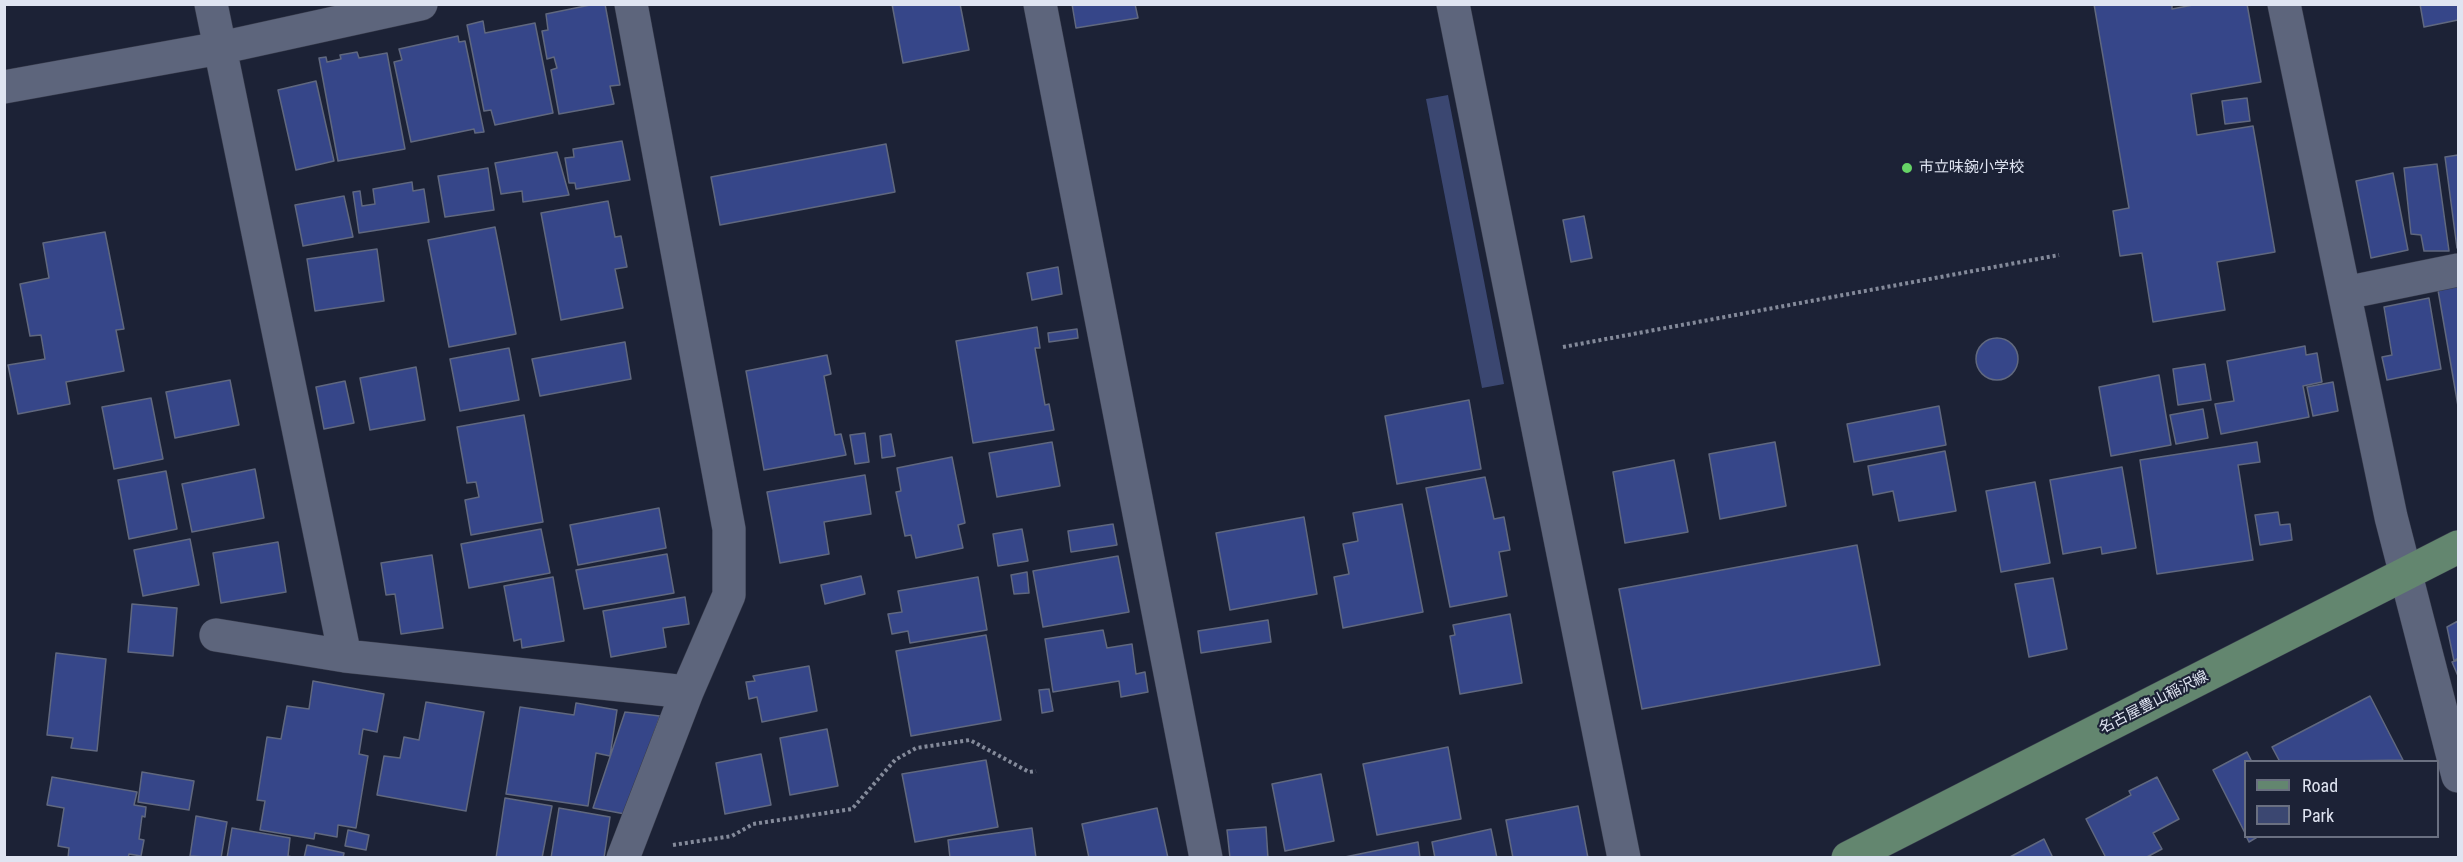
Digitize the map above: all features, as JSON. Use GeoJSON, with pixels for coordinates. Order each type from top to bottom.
{"type":"FeatureCollection","features":[{"type":"Feature","properties":{"kind":"main road","name":"名古屋豊山稲沢線"},"geometry":{"type":"LineString","coordinates":[[1848,858],[2458,547]]}},
{"type":"Feature","properties":{"kind":"street"},"geometry":{"type":"LineString","coordinates":[[211,4],[345,656]]}},
{"type":"Feature","properties":{"kind":"street"},"geometry":{"type":"LineString","coordinates":[[4,87],[220,48],[421,4]]}},
{"type":"Feature","properties":{"kind":"street"},"geometry":{"type":"LineString","coordinates":[[624,855],[687,692],[729,595],[729,529],[631,4]]}},
{"type":"Feature","properties":{"kind":"street"},"geometry":{"type":"LineString","coordinates":[[1040,4],[1206,858]]}},
{"type":"Feature","properties":{"kind":"street"},"geometry":{"type":"LineString","coordinates":[[1453,4],[1624,858]]}},
{"type":"Feature","properties":{"kind":"street"},"geometry":{"type":"LineString","coordinates":[[2284,4],[2405,575],[2458,776]]}},
{"type":"Feature","properties":{"kind":"street"},"geometry":{"type":"LineString","coordinates":[[2345,293],[2458,270]]}},
{"type":"Feature","properties":{"kind":"street"},"geometry":{"type":"LineString","coordinates":[[216,635],[345,656],[687,692]]}},
{"type":"Feature","properties":{"kind":"path"},"geometry":{"type":"LineString","coordinates":[[1524,354],[2059,255]]}},
{"type":"Feature","properties":{"kind":"path"},"geometry":{"type":"LineString","coordinates":[[624,855],[732,836],[753,824],[852,809],[896,760],[916,748],[970,740],[1029,772],[1036,771]]}},
{"type":"Feature","properties":{"kind":"green space"},"geometry":{"type":"Polygon","coordinates":[[[1448,95],[1504,384],[1482,388],[1426,99],[1448,95]]]}},
{"type":"Feature","properties":{"kind":"building"},"geometry":{"type":"Polygon","coordinates":[[[605,4],[620,85],[610,86],[614,104],[559,114],[551,70],[557,68],[554,57],[547,59],[542,31],[548,30],[546,14],[605,4]]]}},
{"type":"Feature","properties":{"kind":"building"},"geometry":{"type":"Polygon","coordinates":[[[892,4],[960,4],[969,50],[903,63],[892,4]]]}},
{"type":"Feature","properties":{"kind":"building"},"geometry":{"type":"Polygon","coordinates":[[[1072,4],[1135,4],[1138,18],[1076,28],[1072,4]]]}},
{"type":"Feature","properties":{"kind":"building"},"geometry":{"type":"Polygon","coordinates":[[[2094,4],[2172,4],[2172,9],[2198,4],[2247,4],[2261,82],[2191,94],[2197,135],[2253,126],[2275,252],[2217,262],[2225,310],[2153,322],[2142,253],[2120,256],[2113,211],[2129,208],[2094,4]]]}},
{"type":"Feature","properties":{"kind":"building"},"geometry":{"type":"Polygon","coordinates":[[[2420,4],[2458,4],[2458,20],[2424,27],[2420,4]]]}},
{"type":"Feature","properties":{"kind":"building"},"geometry":{"type":"Polygon","coordinates":[[[483,21],[485,33],[535,23],[553,113],[495,125],[491,110],[484,111],[467,25],[483,21]]]}},
{"type":"Feature","properties":{"kind":"building"},"geometry":{"type":"Polygon","coordinates":[[[458,36],[459,42],[465,41],[484,132],[475,133],[474,129],[411,142],[394,62],[402,60],[399,49],[458,36]]]}},
{"type":"Feature","properties":{"kind":"building"},"geometry":{"type":"Polygon","coordinates":[[[357,52],[359,58],[387,53],[405,149],[338,161],[319,58],[326,57],[327,62],[341,59],[340,55],[357,52]]]}},
{"type":"Feature","properties":{"kind":"building"},"geometry":{"type":"Polygon","coordinates":[[[316,81],[334,161],[296,170],[278,90],[316,81]]]}},
{"type":"Feature","properties":{"kind":"building"},"geometry":{"type":"Polygon","coordinates":[[[2247,98],[2250,121],[2225,124],[2222,101],[2247,98]]]}},
{"type":"Feature","properties":{"kind":"building"},"geometry":{"type":"Polygon","coordinates":[[[622,141],[630,180],[576,189],[575,183],[569,183],[565,158],[574,157],[573,149],[622,141]]]}},
{"type":"Feature","properties":{"kind":"building"},"geometry":{"type":"Polygon","coordinates":[[[886,144],[895,192],[720,225],[711,177],[886,144]]]}},
{"type":"Feature","properties":{"kind":"building"},"geometry":{"type":"Polygon","coordinates":[[[557,152],[569,195],[523,202],[522,191],[501,194],[495,163],[557,152]]]}},
{"type":"Feature","properties":{"kind":"building"},"geometry":{"type":"Polygon","coordinates":[[[2458,155],[2458,248],[2457,248],[2445,157],[2458,155]]]}},
{"type":"Feature","properties":{"kind":"building"},"geometry":{"type":"Polygon","coordinates":[[[2437,164],[2449,251],[2424,251],[2421,235],[2411,234],[2404,168],[2437,164]]]}},
{"type":"Feature","properties":{"kind":"building"},"geometry":{"type":"Polygon","coordinates":[[[488,168],[494,210],[445,217],[438,176],[488,168]]]}},
{"type":"Feature","properties":{"kind":"building"},"geometry":{"type":"Polygon","coordinates":[[[2393,173],[2408,250],[2371,258],[2356,181],[2393,173]]]}},
{"type":"Feature","properties":{"kind":"building"},"geometry":{"type":"Polygon","coordinates":[[[412,182],[413,191],[424,189],[429,222],[359,233],[353,192],[360,191],[362,206],[375,204],[373,189],[412,182]]]}},
{"type":"Feature","properties":{"kind":"building"},"geometry":{"type":"Polygon","coordinates":[[[344,196],[353,237],[303,246],[295,205],[344,196]]]}},
{"type":"Feature","properties":{"kind":"building"},"geometry":{"type":"Polygon","coordinates":[[[608,201],[615,237],[621,236],[627,267],[615,269],[623,308],[561,320],[541,213],[608,201]]]}},
{"type":"Feature","properties":{"kind":"building"},"geometry":{"type":"Polygon","coordinates":[[[1584,216],[1592,258],[1571,262],[1563,220],[1584,216]]]}},
{"type":"Feature","properties":{"kind":"building"},"geometry":{"type":"Polygon","coordinates":[[[495,227],[516,334],[449,347],[428,240],[495,227]]]}},
{"type":"Feature","properties":{"kind":"building"},"geometry":{"type":"Polygon","coordinates":[[[105,232],[124,329],[116,330],[124,371],[66,382],[70,404],[18,414],[8,365],[45,359],[41,335],[30,336],[20,284],[49,278],[43,243],[105,232]]]}},
{"type":"Feature","properties":{"kind":"building"},"geometry":{"type":"Polygon","coordinates":[[[377,249],[384,301],[315,311],[307,259],[377,249]]]}},
{"type":"Feature","properties":{"kind":"building"},"geometry":{"type":"Polygon","coordinates":[[[1058,267],[1062,294],[1032,300],[1027,273],[1058,267]]]}},
{"type":"Feature","properties":{"kind":"building"},"geometry":{"type":"Polygon","coordinates":[[[2458,286],[2458,406],[2438,290],[2458,286]]]}},
{"type":"Feature","properties":{"kind":"building"},"geometry":{"type":"Polygon","coordinates":[[[2429,298],[2441,369],[2387,380],[2382,357],[2392,355],[2384,307],[2429,298]]]}},
{"type":"Feature","properties":{"kind":"building"},"geometry":{"type":"Polygon","coordinates":[[[1037,327],[1040,348],[1035,348],[1045,405],[1049,404],[1054,430],[973,443],[956,341],[1037,327]]]}},
{"type":"Feature","properties":{"kind":"building"},"geometry":{"type":"Polygon","coordinates":[[[1077,329],[1078,338],[1049,342],[1048,333],[1077,329]]]}},
{"type":"Feature","properties":{"kind":"building"},"geometry":{"type":"Polygon","coordinates":[[[1997,338],[2005,339],[2012,344],[2017,351],[2017,367],[2012,374],[2005,379],[1997,380],[1989,379],[1982,374],[1977,367],[1976,359],[1977,351],[1982,344],[1989,339],[1997,338]]]}},
{"type":"Feature","properties":{"kind":"building"},"geometry":{"type":"Polygon","coordinates":[[[625,342],[631,379],[540,396],[532,359],[625,342]]]}},
{"type":"Feature","properties":{"kind":"building"},"geometry":{"type":"Polygon","coordinates":[[[2305,346],[2306,355],[2317,353],[2322,382],[2303,386],[2309,417],[2221,434],[2215,404],[2234,401],[2227,361],[2305,346]]]}},
{"type":"Feature","properties":{"kind":"building"},"geometry":{"type":"Polygon","coordinates":[[[509,348],[519,400],[460,411],[450,359],[509,348]]]}},
{"type":"Feature","properties":{"kind":"building"},"geometry":{"type":"Polygon","coordinates":[[[827,355],[831,374],[824,376],[835,435],[841,434],[846,455],[764,470],[746,371],[827,355]]]}},
{"type":"Feature","properties":{"kind":"building"},"geometry":{"type":"Polygon","coordinates":[[[2205,364],[2211,400],[2178,405],[2173,369],[2205,364]]]}},
{"type":"Feature","properties":{"kind":"building"},"geometry":{"type":"Polygon","coordinates":[[[416,367],[425,420],[370,430],[360,378],[416,367]]]}},
{"type":"Feature","properties":{"kind":"building"},"geometry":{"type":"Polygon","coordinates":[[[2159,375],[2171,445],[2111,456],[2099,387],[2159,375]]]}},
{"type":"Feature","properties":{"kind":"building"},"geometry":{"type":"Polygon","coordinates":[[[230,380],[239,425],[175,438],[166,392],[230,380]]]}},
{"type":"Feature","properties":{"kind":"building"},"geometry":{"type":"Polygon","coordinates":[[[345,381],[354,423],[324,429],[316,387],[345,381]]]}},
{"type":"Feature","properties":{"kind":"building"},"geometry":{"type":"Polygon","coordinates":[[[2333,382],[2338,411],[2313,416],[2307,387],[2333,382]]]}},
{"type":"Feature","properties":{"kind":"building"},"geometry":{"type":"Polygon","coordinates":[[[151,398],[163,459],[114,469],[102,407],[151,398]]]}},
{"type":"Feature","properties":{"kind":"building"},"geometry":{"type":"Polygon","coordinates":[[[1469,400],[1481,469],[1397,484],[1385,416],[1469,400]]]}},
{"type":"Feature","properties":{"kind":"building"},"geometry":{"type":"Polygon","coordinates":[[[1939,406],[1946,445],[1854,462],[1847,424],[1939,406]]]}},
{"type":"Feature","properties":{"kind":"building"},"geometry":{"type":"Polygon","coordinates":[[[2203,409],[2208,438],[2176,444],[2170,415],[2203,409]]]}},
{"type":"Feature","properties":{"kind":"building"},"geometry":{"type":"Polygon","coordinates":[[[524,415],[543,522],[471,535],[465,500],[479,497],[476,482],[467,483],[457,427],[524,415]]]}},
{"type":"Feature","properties":{"kind":"building"},"geometry":{"type":"Polygon","coordinates":[[[865,433],[869,462],[855,464],[850,435],[865,433]]]}},
{"type":"Feature","properties":{"kind":"building"},"geometry":{"type":"Polygon","coordinates":[[[891,434],[895,456],[882,458],[880,436],[891,434]]]}},
{"type":"Feature","properties":{"kind":"building"},"geometry":{"type":"Polygon","coordinates":[[[1052,442],[1060,486],[997,497],[989,453],[1052,442]]]}},
{"type":"Feature","properties":{"kind":"building"},"geometry":{"type":"Polygon","coordinates":[[[1775,442],[1786,506],[1720,519],[1709,454],[1775,442]]]}},
{"type":"Feature","properties":{"kind":"building"},"geometry":{"type":"Polygon","coordinates":[[[2257,442],[2260,462],[2238,465],[2253,560],[2157,574],[2140,460],[2257,442]]]}},
{"type":"Feature","properties":{"kind":"building"},"geometry":{"type":"Polygon","coordinates":[[[1945,451],[1956,511],[1899,521],[1893,491],[1873,495],[1868,466],[1945,451]]]}},
{"type":"Feature","properties":{"kind":"building"},"geometry":{"type":"Polygon","coordinates":[[[952,457],[965,523],[958,525],[963,548],[916,558],[911,535],[905,536],[896,492],[901,491],[897,468],[952,457]]]}},
{"type":"Feature","properties":{"kind":"building"},"geometry":{"type":"Polygon","coordinates":[[[1674,460],[1688,532],[1625,543],[1613,472],[1674,460]]]}},
{"type":"Feature","properties":{"kind":"building"},"geometry":{"type":"Polygon","coordinates":[[[2122,467],[2136,548],[2102,554],[2101,547],[2063,554],[2050,480],[2122,467]]]}},
{"type":"Feature","properties":{"kind":"building"},"geometry":{"type":"Polygon","coordinates":[[[255,469],[264,518],[192,532],[182,484],[255,469]]]}},
{"type":"Feature","properties":{"kind":"building"},"geometry":{"type":"Polygon","coordinates":[[[166,471],[177,529],[129,539],[118,480],[166,471]]]}},
{"type":"Feature","properties":{"kind":"building"},"geometry":{"type":"Polygon","coordinates":[[[865,475],[871,514],[824,522],[829,554],[780,563],[767,492],[865,475]]]}},
{"type":"Feature","properties":{"kind":"building"},"geometry":{"type":"Polygon","coordinates":[[[1485,477],[1494,519],[1504,517],[1510,550],[1499,552],[1507,596],[1450,607],[1426,488],[1485,477]]]}},
{"type":"Feature","properties":{"kind":"building"},"geometry":{"type":"Polygon","coordinates":[[[2035,482],[2050,563],[2001,572],[1986,491],[2035,482]]]}},
{"type":"Feature","properties":{"kind":"building"},"geometry":{"type":"Polygon","coordinates":[[[1402,504],[1423,612],[1343,628],[1334,577],[1349,574],[1343,544],[1358,541],[1353,513],[1402,504]]]}},
{"type":"Feature","properties":{"kind":"building"},"geometry":{"type":"Polygon","coordinates":[[[659,508],[666,548],[578,565],[570,525],[659,508]]]}},
{"type":"Feature","properties":{"kind":"building"},"geometry":{"type":"Polygon","coordinates":[[[2278,512],[2280,525],[2290,524],[2292,540],[2260,545],[2255,515],[2278,512]]]}},
{"type":"Feature","properties":{"kind":"building"},"geometry":{"type":"Polygon","coordinates":[[[1304,517],[1317,594],[1230,610],[1216,533],[1304,517]]]}},
{"type":"Feature","properties":{"kind":"building"},"geometry":{"type":"Polygon","coordinates":[[[1113,524],[1117,545],[1071,552],[1068,531],[1113,524]]]}},
{"type":"Feature","properties":{"kind":"building"},"geometry":{"type":"Polygon","coordinates":[[[541,529],[550,573],[469,588],[461,544],[541,529]]]}},
{"type":"Feature","properties":{"kind":"building"},"geometry":{"type":"Polygon","coordinates":[[[1022,529],[1028,561],[998,566],[993,534],[1022,529]]]}},
{"type":"Feature","properties":{"kind":"building"},"geometry":{"type":"Polygon","coordinates":[[[190,539],[199,585],[143,596],[134,550],[190,539]]]}},
{"type":"Feature","properties":{"kind":"building"},"geometry":{"type":"Polygon","coordinates":[[[278,542],[286,592],[221,603],[213,553],[278,542]]]}},
{"type":"Feature","properties":{"kind":"building"},"geometry":{"type":"Polygon","coordinates":[[[1857,545],[1880,665],[1642,709],[1619,589],[1857,545]]]}},
{"type":"Feature","properties":{"kind":"building"},"geometry":{"type":"Polygon","coordinates":[[[667,554],[674,593],[584,609],[576,570],[667,554]]]}},
{"type":"Feature","properties":{"kind":"building"},"geometry":{"type":"Polygon","coordinates":[[[432,555],[443,628],[401,634],[395,594],[386,595],[381,563],[432,555]]]}},
{"type":"Feature","properties":{"kind":"building"},"geometry":{"type":"Polygon","coordinates":[[[1118,556],[1129,612],[1043,627],[1033,571],[1118,556]]]}},
{"type":"Feature","properties":{"kind":"building"},"geometry":{"type":"Polygon","coordinates":[[[1027,572],[1029,593],[1014,594],[1011,575],[1027,572]]]}},
{"type":"Feature","properties":{"kind":"building"},"geometry":{"type":"Polygon","coordinates":[[[861,576],[865,594],[825,604],[821,585],[861,576]]]}},
{"type":"Feature","properties":{"kind":"building"},"geometry":{"type":"Polygon","coordinates":[[[553,577],[564,641],[522,648],[521,639],[514,641],[504,586],[553,577]]]}},
{"type":"Feature","properties":{"kind":"building"},"geometry":{"type":"Polygon","coordinates":[[[978,577],[987,630],[910,643],[908,631],[892,634],[888,614],[902,612],[898,591],[978,577]]]}},
{"type":"Feature","properties":{"kind":"building"},"geometry":{"type":"Polygon","coordinates":[[[2053,578],[2067,649],[2029,657],[2015,584],[2053,578]]]}},
{"type":"Feature","properties":{"kind":"building"},"geometry":{"type":"Polygon","coordinates":[[[685,597],[689,624],[663,628],[666,647],[611,657],[603,611],[685,597]]]}},
{"type":"Feature","properties":{"kind":"building"},"geometry":{"type":"Polygon","coordinates":[[[132,604],[177,608],[173,656],[128,652],[132,604]]]}},
{"type":"Feature","properties":{"kind":"building"},"geometry":{"type":"Polygon","coordinates":[[[1510,614],[1522,683],[1460,694],[1450,636],[1455,635],[1453,625],[1510,614]]]}},
{"type":"Feature","properties":{"kind":"building"},"geometry":{"type":"Polygon","coordinates":[[[1268,620],[1271,642],[1201,653],[1198,631],[1268,620]]]}},
{"type":"Feature","properties":{"kind":"building"},"geometry":{"type":"Polygon","coordinates":[[[2458,621],[2458,658],[2454,661],[2447,627],[2458,621]]]}},
{"type":"Feature","properties":{"kind":"building"},"geometry":{"type":"Polygon","coordinates":[[[1103,630],[1107,648],[1132,644],[1136,674],[1145,672],[1148,692],[1121,697],[1119,681],[1053,692],[1045,639],[1103,630]]]}},
{"type":"Feature","properties":{"kind":"building"},"geometry":{"type":"Polygon","coordinates":[[[986,635],[1001,720],[911,736],[896,651],[986,635]]]}},
{"type":"Feature","properties":{"kind":"building"},"geometry":{"type":"Polygon","coordinates":[[[56,653],[106,659],[97,751],[71,748],[73,738],[47,735],[56,653]]]}},
{"type":"Feature","properties":{"kind":"building"},"geometry":{"type":"Polygon","coordinates":[[[2458,660],[2458,676],[2452,662],[2458,660]]]}},
{"type":"Feature","properties":{"kind":"building"},"geometry":{"type":"Polygon","coordinates":[[[809,666],[817,711],[762,722],[757,697],[749,699],[746,682],[755,681],[753,676],[809,666]]]}},
{"type":"Feature","properties":{"kind":"building"},"geometry":{"type":"Polygon","coordinates":[[[313,681],[384,694],[377,732],[363,729],[359,754],[368,756],[356,828],[338,825],[337,837],[315,833],[314,839],[260,830],[265,801],[257,800],[267,737],[281,739],[287,706],[309,709],[313,681]]]}},
{"type":"Feature","properties":{"kind":"building"},"geometry":{"type":"Polygon","coordinates":[[[1049,689],[1053,711],[1042,713],[1039,690],[1049,689]]]}},
{"type":"Feature","properties":{"kind":"building"},"geometry":{"type":"Polygon","coordinates":[[[2370,696],[2403,760],[2279,760],[2272,747],[2370,696]]]}},
{"type":"Feature","properties":{"kind":"building"},"geometry":{"type":"Polygon","coordinates":[[[426,702],[484,712],[466,811],[377,795],[384,756],[400,758],[404,737],[419,740],[426,702]]]}},
{"type":"Feature","properties":{"kind":"building"},"geometry":{"type":"Polygon","coordinates":[[[576,703],[617,710],[610,756],[596,753],[588,806],[506,794],[520,707],[574,715],[576,703]]]}},
{"type":"Feature","properties":{"kind":"building"},"geometry":{"type":"Polygon","coordinates":[[[625,712],[660,716],[625,814],[593,808],[625,712]]]}},
{"type":"Feature","properties":{"kind":"building"},"geometry":{"type":"Polygon","coordinates":[[[827,729],[838,786],[790,795],[780,738],[827,729]]]}},
{"type":"Feature","properties":{"kind":"building"},"geometry":{"type":"Polygon","coordinates":[[[1448,747],[1461,819],[1377,835],[1363,764],[1448,747]]]}},
{"type":"Feature","properties":{"kind":"building"},"geometry":{"type":"Polygon","coordinates":[[[2247,752],[2251,760],[2244,760],[2244,831],[2213,770],[2247,752]]]}},
{"type":"Feature","properties":{"kind":"building"},"geometry":{"type":"Polygon","coordinates":[[[761,754],[771,805],[725,814],[716,763],[761,754]]]}},
{"type":"Feature","properties":{"kind":"building"},"geometry":{"type":"Polygon","coordinates":[[[986,760],[998,827],[915,842],[902,774],[986,760]]]}},
{"type":"Feature","properties":{"kind":"building"},"geometry":{"type":"Polygon","coordinates":[[[142,772],[194,781],[189,810],[138,802],[142,772]]]}},
{"type":"Feature","properties":{"kind":"building"},"geometry":{"type":"Polygon","coordinates":[[[1321,774],[1334,841],[1285,851],[1272,784],[1321,774]]]}},
{"type":"Feature","properties":{"kind":"building"},"geometry":{"type":"Polygon","coordinates":[[[52,777],[137,792],[134,805],[146,807],[145,817],[142,816],[139,839],[144,840],[141,856],[129,854],[128,858],[68,858],[69,848],[58,846],[64,808],[47,805],[52,777]]]}},
{"type":"Feature","properties":{"kind":"building"},"geometry":{"type":"Polygon","coordinates":[[[2157,777],[2179,819],[2153,833],[2162,849],[2145,858],[2106,858],[2086,819],[2131,795],[2129,791],[2157,777]]]}},
{"type":"Feature","properties":{"kind":"building"},"geometry":{"type":"Polygon","coordinates":[[[505,798],[552,806],[542,858],[496,858],[505,798]]]}},
{"type":"Feature","properties":{"kind":"building"},"geometry":{"type":"Polygon","coordinates":[[[1578,806],[1588,858],[1513,858],[1506,820],[1578,806]]]}},
{"type":"Feature","properties":{"kind":"building"},"geometry":{"type":"Polygon","coordinates":[[[559,808],[610,817],[604,858],[551,858],[559,808]]]}},
{"type":"Feature","properties":{"kind":"building"},"geometry":{"type":"Polygon","coordinates":[[[1157,808],[1168,858],[1089,858],[1082,824],[1157,808]]]}},
{"type":"Feature","properties":{"kind":"building"},"geometry":{"type":"Polygon","coordinates":[[[196,816],[227,822],[221,858],[190,856],[196,816]]]}},
{"type":"Feature","properties":{"kind":"building"},"geometry":{"type":"Polygon","coordinates":[[[1266,827],[1268,858],[1230,858],[1227,830],[1266,827]]]}},
{"type":"Feature","properties":{"kind":"building"},"geometry":{"type":"Polygon","coordinates":[[[232,828],[290,838],[288,856],[296,858],[227,858],[232,828]]]}},
{"type":"Feature","properties":{"kind":"building"},"geometry":{"type":"Polygon","coordinates":[[[1032,828],[1036,858],[950,858],[948,840],[1032,828]]]}},
{"type":"Feature","properties":{"kind":"building"},"geometry":{"type":"Polygon","coordinates":[[[1491,829],[1497,858],[1435,858],[1432,842],[1491,829]]]}},
{"type":"Feature","properties":{"kind":"building"},"geometry":{"type":"Polygon","coordinates":[[[348,830],[369,835],[366,850],[345,846],[348,830]]]}},
{"type":"Feature","properties":{"kind":"building"},"geometry":{"type":"Polygon","coordinates":[[[2044,839],[2053,858],[2008,858],[2044,839]]]}},
{"type":"Feature","properties":{"kind":"building"},"geometry":{"type":"Polygon","coordinates":[[[1418,842],[1420,858],[1340,858],[1418,842]]]}},
{"type":"Feature","properties":{"kind":"building"},"geometry":{"type":"Polygon","coordinates":[[[307,845],[344,853],[343,858],[304,858],[307,845]]]}},
{"type":"Feature","properties":{"kind":"place","name":"市立味鋺小学校"},"geometry":{"type":"Point","coordinates":[1907,168]}}]}
